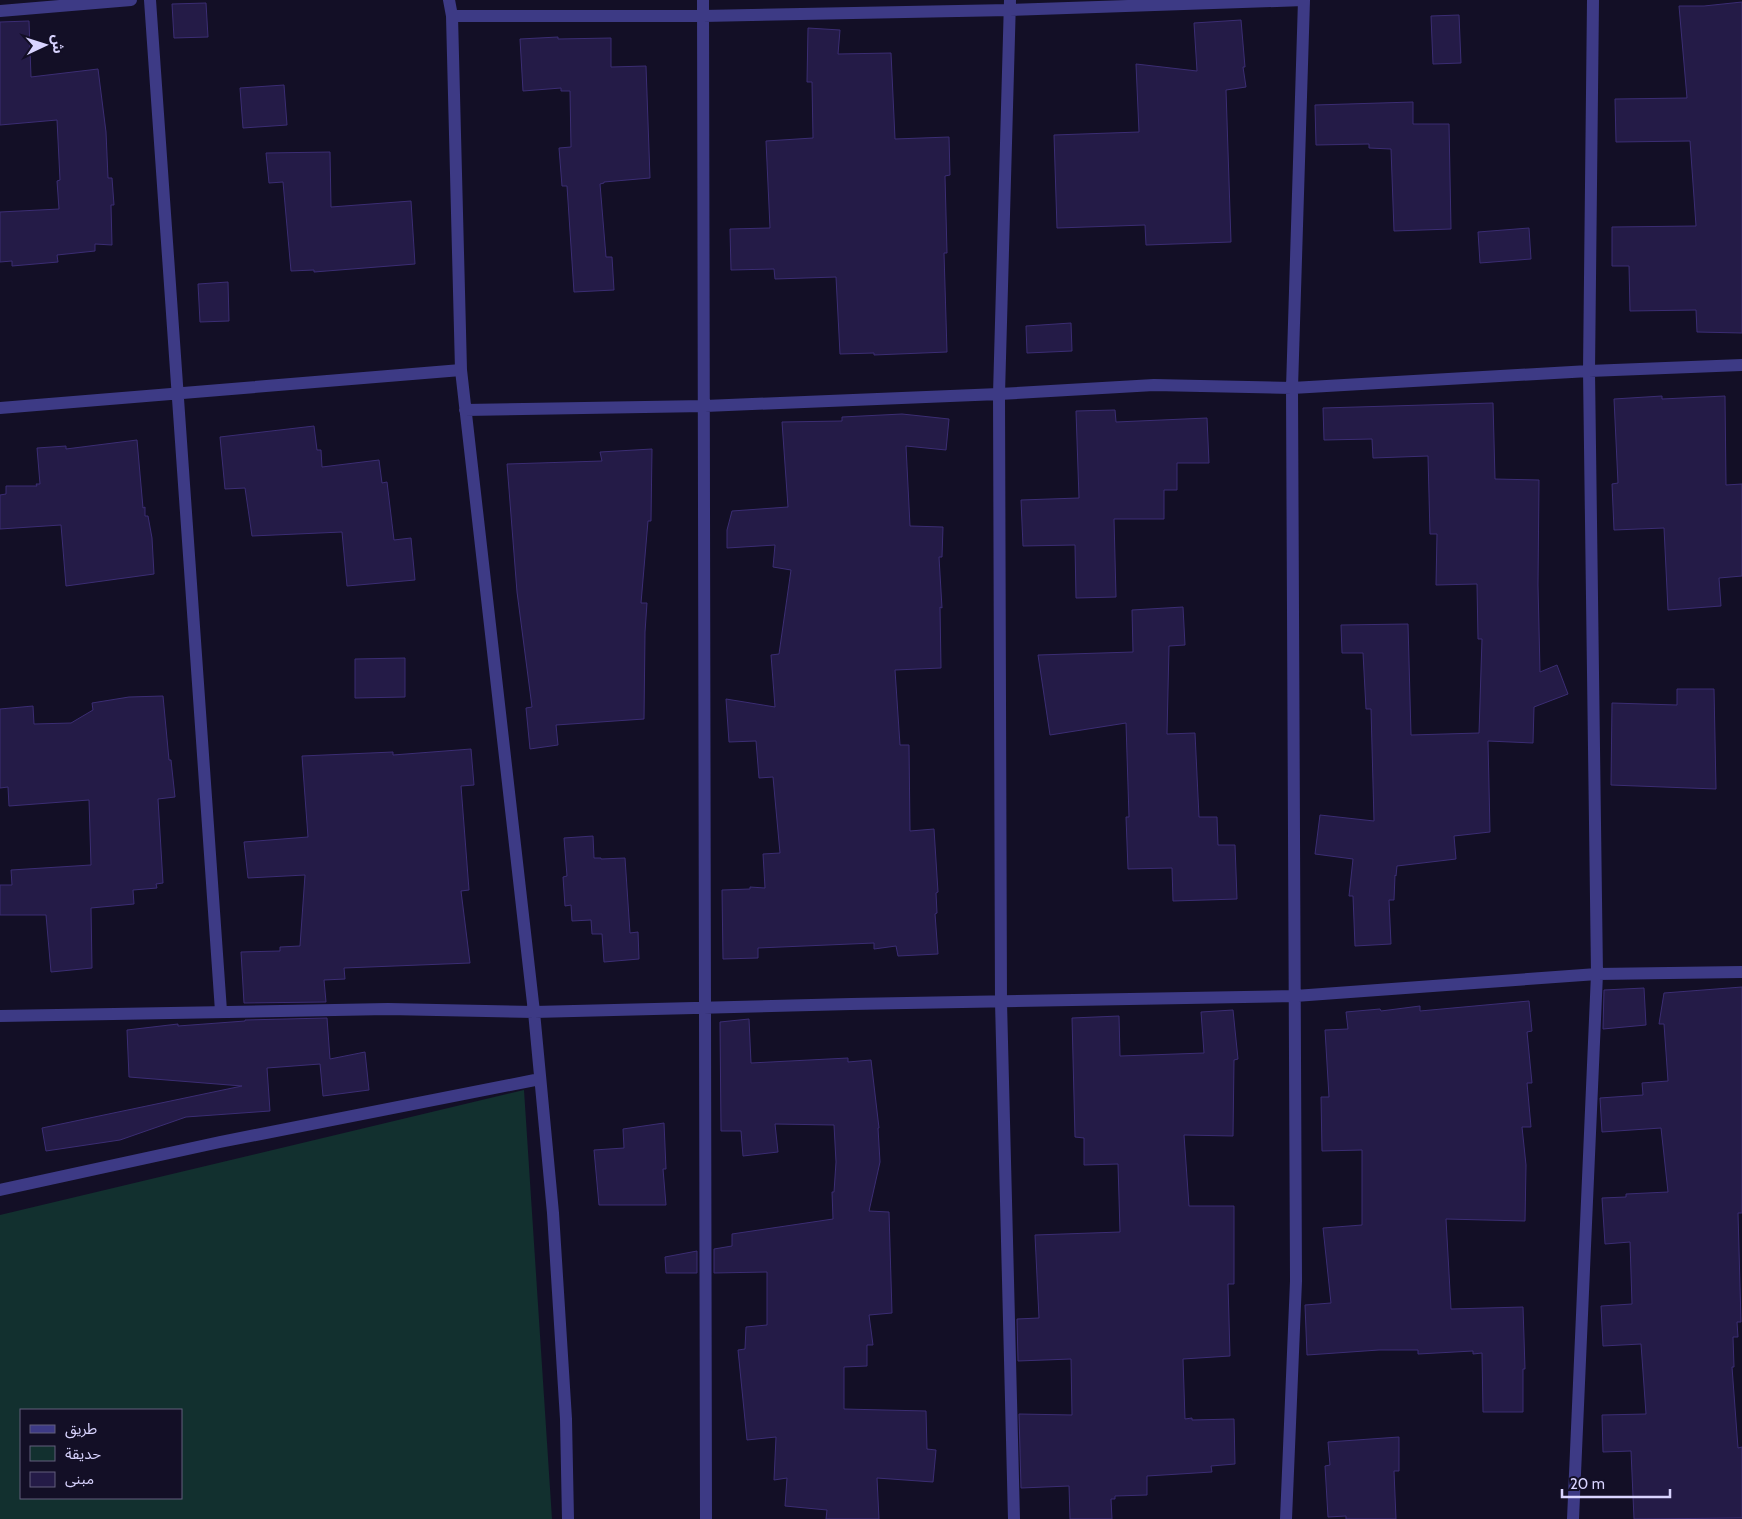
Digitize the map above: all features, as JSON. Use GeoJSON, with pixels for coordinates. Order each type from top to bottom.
{"type":"FeatureCollection","features":[{"type":"Feature","properties":{"kind":"street"},"geometry":{"type":"LineString","coordinates":[[0,11],[131,0]]}},
{"type":"Feature","properties":{"kind":"street"},"geometry":{"type":"LineString","coordinates":[[150,0],[221,1011]]}},
{"type":"Feature","properties":{"kind":"street"},"geometry":{"type":"LineString","coordinates":[[449,0],[452,16],[461,370],[534,1012],[553,1212],[566,1419],[568,1519]]}},
{"type":"Feature","properties":{"kind":"street"},"geometry":{"type":"LineString","coordinates":[[703,0],[706,1519]]}},
{"type":"Feature","properties":{"kind":"street"},"geometry":{"type":"LineString","coordinates":[[452,16],[703,16],[1010,5],[1304,0],[1292,388],[1296,1281],[1286,1519]]}},
{"type":"Feature","properties":{"kind":"street"},"geometry":{"type":"LineString","coordinates":[[1573,1519],[1597,974],[1588,371],[1593,0]]}},
{"type":"Feature","properties":{"kind":"street"},"geometry":{"type":"LineString","coordinates":[[1010,5],[999,394],[1001,1002],[1014,1519]]}},
{"type":"Feature","properties":{"kind":"street"},"geometry":{"type":"LineString","coordinates":[[465,410],[705,406],[1154,386],[1292,388],[1588,371],[1742,366]]}},
{"type":"Feature","properties":{"kind":"street"},"geometry":{"type":"LineString","coordinates":[[0,408],[461,370]]}},
{"type":"Feature","properties":{"kind":"street"},"geometry":{"type":"LineString","coordinates":[[0,1016],[388,1009],[534,1012],[1295,996],[1597,974],[1742,972]]}},
{"type":"Feature","properties":{"kind":"street"},"geometry":{"type":"LineString","coordinates":[[0,1190],[230,1140],[540,1079]]}},
{"type":"Feature","properties":{"kind":"green space"},"geometry":{"type":"Polygon","coordinates":[[[524,1090],[552,1519],[0,1519],[0,1215],[524,1090]]]}},
{"type":"Feature","properties":{"kind":"building"},"geometry":{"type":"Polygon","coordinates":[[[1742,2],[1742,333],[1697,332],[1696,310],[1630,311],[1629,266],[1612,266],[1612,227],[1696,226],[1690,141],[1616,142],[1615,99],[1687,98],[1679,6],[1704,6],[1742,2]]]}},
{"type":"Feature","properties":{"kind":"building"},"geometry":{"type":"Polygon","coordinates":[[[206,3],[208,37],[174,38],[172,4],[206,3]]]}},
{"type":"Feature","properties":{"kind":"building"},"geometry":{"type":"Polygon","coordinates":[[[1459,15],[1461,63],[1433,64],[1431,16],[1459,15]]]}},
{"type":"Feature","properties":{"kind":"building"},"geometry":{"type":"Polygon","coordinates":[[[1241,20],[1245,67],[1243,67],[1246,87],[1226,90],[1231,242],[1146,245],[1145,225],[1057,228],[1054,135],[1139,132],[1136,64],[1197,71],[1194,23],[1241,20]]]}},
{"type":"Feature","properties":{"kind":"building"},"geometry":{"type":"Polygon","coordinates":[[[29,21],[31,77],[98,69],[106,132],[108,178],[112,178],[114,205],[111,205],[112,245],[95,244],[95,251],[57,255],[58,262],[12,266],[12,261],[0,262],[0,212],[59,209],[57,181],[60,180],[57,120],[0,125],[0,22],[29,21]]]}},
{"type":"Feature","properties":{"kind":"building"},"geometry":{"type":"Polygon","coordinates":[[[808,28],[840,30],[838,54],[891,53],[895,139],[949,137],[950,175],[945,176],[947,253],[944,253],[947,352],[874,355],[874,353],[840,354],[836,277],[775,279],[774,269],[731,270],[730,229],[770,228],[766,141],[813,138],[812,82],[807,82],[808,28]]]}},
{"type":"Feature","properties":{"kind":"building"},"geometry":{"type":"Polygon","coordinates":[[[558,37],[558,39],[611,38],[611,67],[646,66],[650,178],[604,182],[600,184],[606,257],[612,257],[614,290],[574,292],[567,186],[562,186],[559,148],[571,147],[570,91],[561,91],[561,88],[523,91],[520,39],[558,37]]]}},
{"type":"Feature","properties":{"kind":"building"},"geometry":{"type":"Polygon","coordinates":[[[284,85],[287,125],[243,128],[240,88],[284,85]]]}},
{"type":"Feature","properties":{"kind":"building"},"geometry":{"type":"Polygon","coordinates":[[[1413,102],[1413,124],[1449,124],[1451,229],[1394,231],[1391,149],[1369,148],[1369,144],[1316,145],[1315,105],[1413,102]]]}},
{"type":"Feature","properties":{"kind":"building"},"geometry":{"type":"Polygon","coordinates":[[[330,152],[331,207],[411,201],[415,264],[314,272],[314,270],[291,271],[283,182],[269,183],[266,153],[330,152]]]}},
{"type":"Feature","properties":{"kind":"building"},"geometry":{"type":"Polygon","coordinates":[[[1529,228],[1531,259],[1480,263],[1478,232],[1529,228]]]}},
{"type":"Feature","properties":{"kind":"building"},"geometry":{"type":"Polygon","coordinates":[[[228,282],[229,321],[200,322],[198,284],[228,282]]]}},
{"type":"Feature","properties":{"kind":"building"},"geometry":{"type":"Polygon","coordinates":[[[1071,323],[1072,351],[1027,353],[1026,326],[1071,323]]]}},
{"type":"Feature","properties":{"kind":"building"},"geometry":{"type":"Polygon","coordinates":[[[1662,396],[1662,399],[1725,396],[1726,485],[1742,484],[1742,576],[1719,578],[1721,606],[1668,610],[1664,528],[1614,530],[1612,484],[1618,483],[1614,399],[1662,396]]]}},
{"type":"Feature","properties":{"kind":"building"},"geometry":{"type":"Polygon","coordinates":[[[1493,403],[1495,479],[1539,480],[1538,585],[1540,672],[1557,665],[1568,694],[1534,707],[1533,743],[1488,741],[1490,832],[1454,836],[1456,859],[1397,866],[1394,900],[1389,900],[1391,944],[1355,946],[1353,896],[1349,896],[1353,859],[1315,854],[1320,815],[1374,821],[1371,709],[1366,709],[1363,653],[1342,653],[1341,625],[1408,624],[1411,735],[1479,733],[1482,639],[1478,639],[1477,584],[1436,585],[1437,534],[1430,534],[1428,456],[1373,458],[1372,439],[1324,440],[1323,408],[1493,403]]]}},
{"type":"Feature","properties":{"kind":"building"},"geometry":{"type":"Polygon","coordinates":[[[1115,410],[1116,422],[1207,418],[1209,463],[1177,463],[1177,490],[1164,490],[1164,519],[1114,519],[1116,597],[1076,598],[1075,545],[1023,546],[1021,500],[1079,498],[1076,411],[1115,410]]]}},
{"type":"Feature","properties":{"kind":"building"},"geometry":{"type":"Polygon","coordinates":[[[902,414],[949,419],[946,450],[906,446],[910,526],[943,527],[942,557],[939,557],[942,608],[940,607],[941,668],[895,670],[900,745],[909,745],[910,831],[934,829],[938,892],[936,893],[937,913],[935,914],[938,954],[898,956],[896,946],[874,949],[874,943],[758,948],[758,958],[723,959],[722,890],[750,889],[750,887],[765,888],[763,854],[780,853],[773,777],[759,778],[756,741],[729,742],[726,699],[775,707],[771,655],[779,654],[791,570],[773,567],[775,545],[727,548],[727,530],[732,511],[788,507],[782,422],[842,421],[842,417],[902,414]]]}},
{"type":"Feature","properties":{"kind":"building"},"geometry":{"type":"Polygon","coordinates":[[[314,426],[317,450],[321,450],[322,467],[379,460],[382,483],[387,482],[394,540],[411,538],[415,580],[347,586],[342,532],[252,536],[245,488],[225,489],[220,437],[314,426]]]}},
{"type":"Feature","properties":{"kind":"building"},"geometry":{"type":"Polygon","coordinates":[[[137,440],[143,508],[145,507],[145,516],[148,516],[152,538],[154,574],[66,586],[61,525],[0,529],[0,495],[6,494],[6,486],[37,486],[36,484],[40,484],[37,448],[66,446],[66,449],[137,440]]]}},
{"type":"Feature","properties":{"kind":"building"},"geometry":{"type":"Polygon","coordinates":[[[652,449],[651,521],[648,521],[641,603],[647,603],[644,719],[556,725],[558,745],[530,749],[526,708],[532,707],[517,592],[507,464],[602,461],[600,452],[652,449]]]}},
{"type":"Feature","properties":{"kind":"building"},"geometry":{"type":"Polygon","coordinates":[[[1183,607],[1185,645],[1169,646],[1167,734],[1195,733],[1199,817],[1217,817],[1218,845],[1235,845],[1237,899],[1173,901],[1172,868],[1128,869],[1126,817],[1129,817],[1126,723],[1050,735],[1038,655],[1133,652],[1132,610],[1183,607]]]}},
{"type":"Feature","properties":{"kind":"building"},"geometry":{"type":"Polygon","coordinates":[[[405,658],[405,697],[355,698],[355,659],[405,658]]]}},
{"type":"Feature","properties":{"kind":"building"},"geometry":{"type":"Polygon","coordinates":[[[1677,689],[1714,689],[1716,789],[1611,785],[1612,703],[1677,705],[1677,689]]]}},
{"type":"Feature","properties":{"kind":"building"},"geometry":{"type":"Polygon","coordinates":[[[163,696],[169,760],[171,760],[175,797],[158,799],[163,883],[156,884],[157,888],[133,890],[134,904],[91,908],[92,968],[51,972],[46,915],[0,915],[0,885],[12,885],[11,870],[91,865],[89,800],[9,806],[8,787],[0,788],[0,709],[33,706],[34,724],[71,723],[93,710],[92,703],[129,697],[163,696]]]}},
{"type":"Feature","properties":{"kind":"building"},"geometry":{"type":"Polygon","coordinates":[[[471,749],[474,785],[461,786],[469,890],[461,891],[470,963],[344,968],[345,979],[324,980],[326,1002],[244,1003],[241,952],[280,951],[280,947],[300,946],[305,875],[248,878],[244,842],[308,837],[302,756],[393,752],[393,755],[471,749]]]}},
{"type":"Feature","properties":{"kind":"building"},"geometry":{"type":"Polygon","coordinates":[[[593,836],[594,858],[625,858],[630,933],[638,932],[639,959],[604,962],[602,934],[592,934],[591,920],[572,921],[571,905],[565,906],[563,877],[567,876],[564,838],[593,836]]]}},
{"type":"Feature","properties":{"kind":"building"},"geometry":{"type":"Polygon","coordinates":[[[1742,987],[1742,1213],[1738,1213],[1741,1322],[1737,1322],[1738,1337],[1733,1337],[1734,1367],[1732,1367],[1738,1448],[1742,1447],[1742,1518],[1634,1519],[1631,1451],[1603,1452],[1602,1415],[1646,1414],[1641,1344],[1603,1346],[1601,1306],[1632,1304],[1630,1242],[1605,1244],[1602,1198],[1626,1197],[1626,1194],[1668,1192],[1661,1128],[1602,1132],[1600,1098],[1643,1095],[1642,1083],[1668,1081],[1664,1024],[1659,1024],[1664,993],[1742,987]]]}},
{"type":"Feature","properties":{"kind":"building"},"geometry":{"type":"Polygon","coordinates":[[[1644,988],[1646,1025],[1603,1029],[1604,990],[1644,988]]]}},
{"type":"Feature","properties":{"kind":"building"},"geometry":{"type":"Polygon","coordinates":[[[1529,1001],[1532,1031],[1527,1032],[1532,1083],[1527,1083],[1531,1127],[1522,1127],[1526,1165],[1525,1221],[1446,1219],[1451,1309],[1523,1307],[1525,1369],[1523,1369],[1523,1412],[1483,1412],[1482,1353],[1473,1354],[1473,1351],[1418,1354],[1418,1350],[1379,1350],[1307,1355],[1305,1305],[1331,1303],[1323,1228],[1362,1225],[1362,1150],[1322,1151],[1321,1097],[1329,1097],[1325,1030],[1348,1029],[1346,1012],[1380,1009],[1381,1011],[1420,1006],[1420,1011],[1529,1001]]]}},
{"type":"Feature","properties":{"kind":"building"},"geometry":{"type":"Polygon","coordinates":[[[1233,1010],[1238,1059],[1234,1060],[1233,1136],[1184,1135],[1189,1206],[1234,1206],[1234,1284],[1228,1284],[1230,1356],[1183,1359],[1185,1419],[1234,1419],[1235,1464],[1211,1466],[1212,1472],[1147,1476],[1147,1495],[1115,1496],[1115,1499],[1111,1499],[1112,1519],[1070,1519],[1069,1486],[1021,1488],[1019,1414],[1072,1415],[1071,1359],[1018,1361],[1017,1319],[1039,1318],[1035,1235],[1120,1232],[1118,1164],[1084,1165],[1084,1138],[1075,1137],[1072,1018],[1119,1016],[1120,1056],[1204,1053],[1201,1012],[1233,1010]]]}},
{"type":"Feature","properties":{"kind":"building"},"geometry":{"type":"Polygon","coordinates":[[[327,1018],[330,1059],[365,1052],[369,1090],[323,1096],[320,1064],[267,1068],[270,1111],[186,1117],[120,1140],[46,1151],[42,1128],[242,1086],[129,1077],[127,1030],[178,1024],[178,1026],[245,1020],[327,1018]]]}},
{"type":"Feature","properties":{"kind":"building"},"geometry":{"type":"Polygon","coordinates":[[[749,1019],[751,1063],[848,1058],[848,1062],[871,1060],[879,1128],[880,1162],[869,1211],[889,1212],[892,1313],[869,1315],[873,1345],[867,1345],[867,1366],[844,1367],[844,1409],[926,1411],[927,1449],[936,1450],[933,1482],[877,1478],[879,1519],[826,1519],[827,1510],[785,1506],[787,1478],[774,1480],[776,1437],[747,1440],[738,1350],[745,1349],[746,1327],[767,1325],[767,1272],[714,1273],[714,1249],[732,1246],[732,1234],[833,1219],[832,1192],[834,1192],[836,1162],[834,1125],[775,1124],[778,1152],[743,1156],[741,1131],[721,1131],[720,1022],[749,1019]]]}},
{"type":"Feature","properties":{"kind":"building"},"geometry":{"type":"Polygon","coordinates":[[[664,1123],[666,1169],[663,1169],[666,1205],[599,1205],[594,1150],[624,1148],[623,1129],[664,1123]]]}},
{"type":"Feature","properties":{"kind":"building"},"geometry":{"type":"Polygon","coordinates":[[[697,1251],[697,1273],[666,1273],[665,1257],[697,1251]]]}},
{"type":"Feature","properties":{"kind":"building"},"geometry":{"type":"Polygon","coordinates":[[[1399,1437],[1399,1471],[1394,1471],[1396,1519],[1346,1519],[1346,1516],[1328,1517],[1325,1466],[1330,1465],[1328,1442],[1399,1437]]]}}]}
